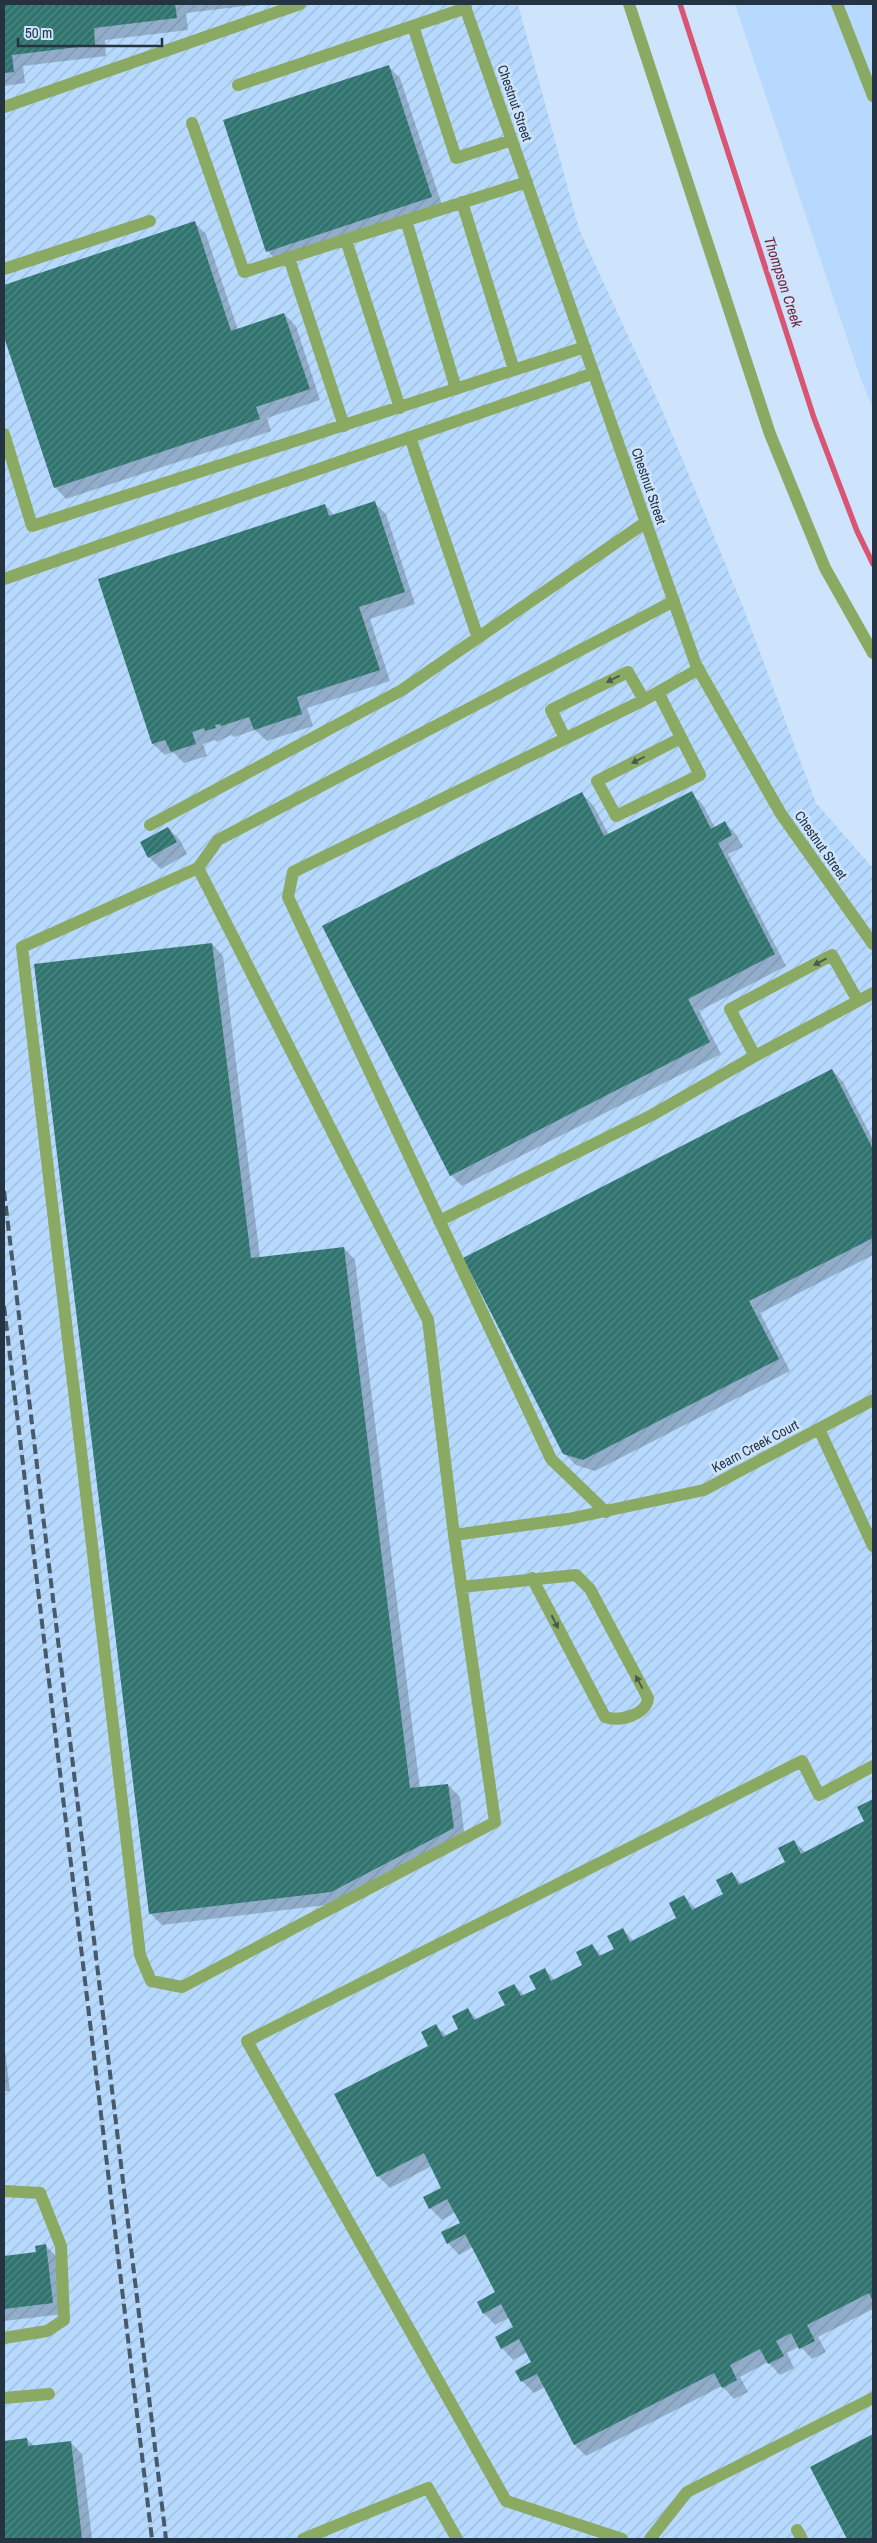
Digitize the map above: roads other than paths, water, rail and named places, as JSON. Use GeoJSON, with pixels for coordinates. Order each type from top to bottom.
{"type":"FeatureCollection","features":[{"type":"Feature","properties":{"kind":"street"},"geometry":{"type":"LineString","coordinates":[[4,107],[300,4]]}},
{"type":"Feature","properties":{"kind":"street"},"geometry":{"type":"LineString","coordinates":[[629,4],[770,434],[825,568],[873,653]]}},
{"type":"Feature","properties":{"kind":"street"},"geometry":{"type":"LineString","coordinates":[[836,4],[873,96]]}},
{"type":"Feature","properties":{"kind":"street"},"geometry":{"type":"LineString","coordinates":[[238,85],[413,26],[465,6]]}},
{"type":"Feature","properties":{"kind":"street","name":"Chestnut Street"},"geometry":{"type":"LineString","coordinates":[[465,6],[699,669],[781,814],[873,944]]}},
{"type":"Feature","properties":{"kind":"street"},"geometry":{"type":"LineString","coordinates":[[413,26],[456,158],[512,140]]}},
{"type":"Feature","properties":{"kind":"street"},"geometry":{"type":"LineString","coordinates":[[192,123],[244,272],[527,182]]}},
{"type":"Feature","properties":{"kind":"street"},"geometry":{"type":"LineString","coordinates":[[462,202],[514,370]]}},
{"type":"Feature","properties":{"kind":"street"},"geometry":{"type":"LineString","coordinates":[[406,220],[456,389]]}},
{"type":"Feature","properties":{"kind":"street"},"geometry":{"type":"LineString","coordinates":[[4,269],[150,221]]}},
{"type":"Feature","properties":{"kind":"street"},"geometry":{"type":"LineString","coordinates":[[346,240],[400,408]]}},
{"type":"Feature","properties":{"kind":"street"},"geometry":{"type":"LineString","coordinates":[[288,258],[344,426]]}},
{"type":"Feature","properties":{"kind":"street"},"geometry":{"type":"LineString","coordinates":[[4,434],[32,526],[585,347]]}},
{"type":"Feature","properties":{"kind":"street"},"geometry":{"type":"LineString","coordinates":[[4,579],[594,373]]}},
{"type":"Feature","properties":{"kind":"street"},"geometry":{"type":"LineString","coordinates":[[410,437],[478,638]]}},
{"type":"Feature","properties":{"kind":"street"},"geometry":{"type":"LineString","coordinates":[[150,825],[402,690],[646,522]]}},
{"type":"Feature","properties":{"kind":"street"},"geometry":{"type":"LineString","coordinates":[[198,868],[428,1320],[454,1535],[495,1822],[182,1987],[151,1981],[140,1955],[22,947],[198,868],[218,840],[674,601]]}},
{"type":"Feature","properties":{"kind":"street"},"geometry":{"type":"LineString","coordinates":[[606,1512],[551,1459],[288,897],[293,872],[644,700],[699,669]]}},
{"type":"Feature","properties":{"kind":"street"},"geometry":{"type":"LineString","coordinates":[[566,738],[551,710],[628,672],[644,700]]}},
{"type":"Feature","properties":{"kind":"street"},"geometry":{"type":"LineString","coordinates":[[658,692],[700,775],[616,816],[597,781],[681,738]]}},
{"type":"Feature","properties":{"kind":"street"},"geometry":{"type":"LineString","coordinates":[[755,1056],[730,1009],[832,955],[858,1001]]}},
{"type":"Feature","properties":{"kind":"street"},"geometry":{"type":"LineString","coordinates":[[439,1221],[652,1115],[755,1056],[873,993]]}},
{"type":"Feature","properties":{"kind":"street","name":"Kearn Creek Court"},"geometry":{"type":"LineString","coordinates":[[454,1535],[606,1512],[704,1490],[873,1400]]}},
{"type":"Feature","properties":{"kind":"street"},"geometry":{"type":"LineString","coordinates":[[819,1429],[869,1523],[873,1546]]}},
{"type":"Feature","properties":{"kind":"street"},"geometry":{"type":"LineString","coordinates":[[462,1586],[532,1578],[576,1575],[590,1589],[648,1698],[647,1706],[643,1712],[612,1720],[605,1716],[532,1578]]}},
{"type":"Feature","properties":{"kind":"street"},"geometry":{"type":"LineString","coordinates":[[622,2539],[506,2501],[247,2041],[802,1761],[819,1795],[873,1766]]}},
{"type":"Feature","properties":{"kind":"street"},"geometry":{"type":"LineString","coordinates":[[4,2191],[40,2193],[61,2246],[64,2320],[47,2331],[4,2338]]}},
{"type":"Feature","properties":{"kind":"street"},"geometry":{"type":"LineString","coordinates":[[4,2398],[49,2394]]}},
{"type":"Feature","properties":{"kind":"street"},"geometry":{"type":"LineString","coordinates":[[650,2539],[687,2492],[873,2398]]}},
{"type":"Feature","properties":{"kind":"street"},"geometry":{"type":"LineString","coordinates":[[304,2539],[428,2488],[457,2539]]}},
{"type":"Feature","properties":{"kind":"waterway","name":"Thompson Creek"},"geometry":{"type":"LineString","coordinates":[[680,4],[814,418],[857,531],[873,564]]}},
{"type":"Feature","properties":{"kind":"railway"},"geometry":{"type":"LineString","coordinates":[[4,1191],[166,2539]]}},
{"type":"Feature","properties":{"kind":"railway"},"geometry":{"type":"LineString","coordinates":[[4,1306],[152,2539]]}}]}
